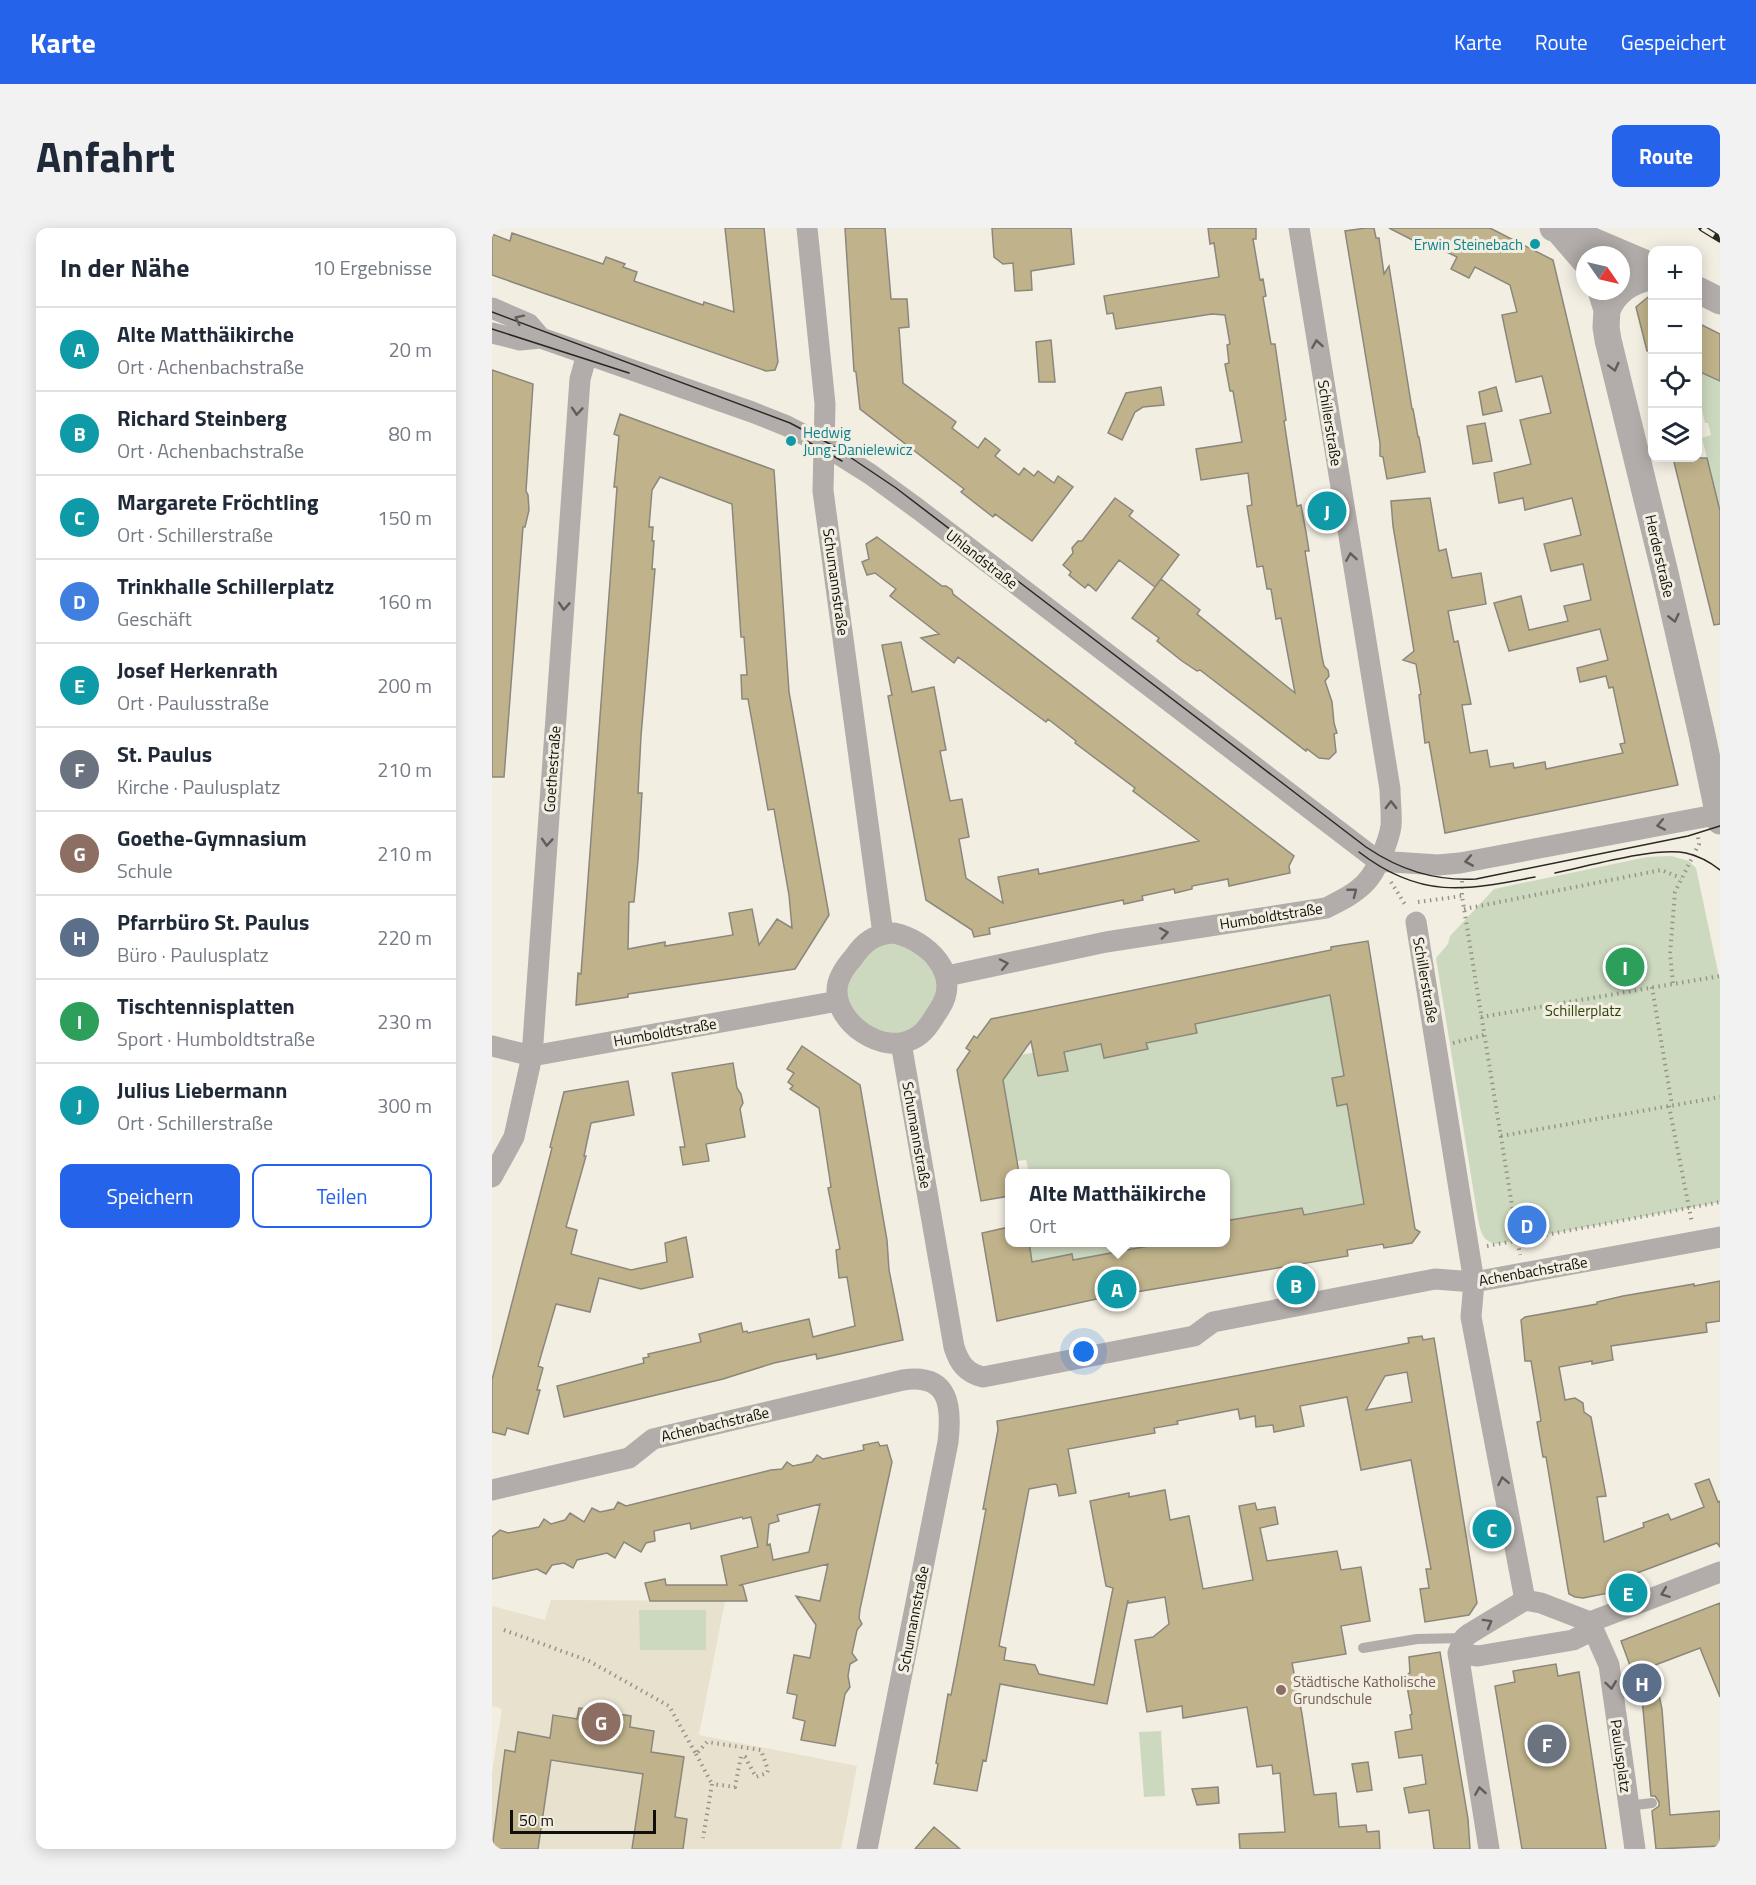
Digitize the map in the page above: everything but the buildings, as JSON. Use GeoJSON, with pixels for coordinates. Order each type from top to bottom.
{"type":"FeatureCollection","features":[{"type":"Feature","properties":{"kind":"street","name":"Schumannstraße"},"geometry":{"type":"LineString","coordinates":[[807,228],[825,404],[824,491],[883,934]]}},
{"type":"Feature","properties":{"kind":"street","name":"Schillerstraße"},"geometry":{"type":"LineString","coordinates":[[1299,228],[1390,789],[1391,826],[1378,861]]}},
{"type":"Feature","properties":{"kind":"street"},"geometry":{"type":"LineString","coordinates":[[1556,230],[1576,251]]}},
{"type":"Feature","properties":{"kind":"street"},"geometry":{"type":"LineString","coordinates":[[1556,230],[1581,236],[1648,266]]}},
{"type":"Feature","properties":{"kind":"street"},"geometry":{"type":"LineString","coordinates":[[1630,284],[1648,278]]}},
{"type":"Feature","properties":{"kind":"street"},"geometry":{"type":"LineString","coordinates":[[1702,292],[1720,301]]}},
{"type":"Feature","properties":{"kind":"street","name":"Herderstraße"},"geometry":{"type":"LineString","coordinates":[[1604,300],[1608,340],[1665,573],[1719,816]]}},
{"type":"Feature","properties":{"kind":"street","name":"Uhlandstraße"},"geometry":{"type":"LineString","coordinates":[[492,308],[529,324],[541,338]]}},
{"type":"Feature","properties":{"kind":"street","name":"Uhlandstraße"},"geometry":{"type":"LineString","coordinates":[[492,333],[520,340],[541,338],[752,412],[824,444],[918,509],[1378,861]]}},
{"type":"Feature","properties":{"kind":"street","name":"Goethestraße"},"geometry":{"type":"LineString","coordinates":[[492,1177],[514,1137],[532,1056],[580,379],[587,354]]}},
{"type":"Feature","properties":{"kind":"street"},"geometry":{"type":"LineString","coordinates":[[1378,861],[1438,865],[1460,863],[1719,816]]}},
{"type":"Feature","properties":{"kind":"street","name":"Humboldtstraße"},"geometry":{"type":"LineString","coordinates":[[946,976],[1106,942],[1326,908],[1367,882],[1378,861]]}},
{"type":"Feature","properties":{"kind":"street","name":"Schillerstraße"},"geometry":{"type":"LineString","coordinates":[[1416,922],[1474,1282],[1472,1317],[1525,1600]]}},
{"type":"Feature","properties":{"kind":"street"},"geometry":{"type":"LineString","coordinates":[[883,934],[903,935],[920,945],[940,961],[946,976],[948,986],[946,994],[934,1017],[918,1036],[901,1043],[885,1044],[862,1031],[846,1017],[838,1001],[838,982],[851,960],[867,940],[883,934]]}},
{"type":"Feature","properties":{"kind":"street","name":"Humboldtstraße"},"geometry":{"type":"LineString","coordinates":[[492,1046],[532,1056],[838,1001]]}},
{"type":"Feature","properties":{"kind":"street","name":"Schumannstraße"},"geometry":{"type":"LineString","coordinates":[[901,1043],[954,1347],[964,1367]]}},
{"type":"Feature","properties":{"kind":"street","name":"Achenbachstraße"},"geometry":{"type":"LineString","coordinates":[[964,1367],[975,1375],[995,1376],[1194,1336],[1213,1322],[1435,1279],[1474,1282],[1720,1237]]}},
{"type":"Feature","properties":{"kind":"street","name":"Achenbachstraße"},"geometry":{"type":"LineString","coordinates":[[492,1490],[629,1458],[653,1439],[903,1380],[921,1380],[942,1391]]}},
{"type":"Feature","properties":{"kind":"street","name":"Schumannstraße"},"geometry":{"type":"LineString","coordinates":[[867,1849],[948,1442],[950,1409],[942,1391]]}},
{"type":"Feature","properties":{"kind":"street"},"geometry":{"type":"LineString","coordinates":[[1461,1646],[1478,1656],[1573,1640],[1592,1626],[1720,1572]]}},
{"type":"Feature","properties":{"kind":"street"},"geometry":{"type":"LineString","coordinates":[[1461,1646],[1525,1600],[1541,1603],[1592,1626]]}},
{"type":"Feature","properties":{"kind":"street","name":"Paulusplatz"},"geometry":{"type":"LineString","coordinates":[[1592,1626],[1609,1665],[1635,1849]]}},
{"type":"Feature","properties":{"kind":"street"},"geometry":{"type":"LineString","coordinates":[[1461,1646],[1489,1849]]}},
{"type":"Feature","properties":{"kind":"lane"},"geometry":{"type":"LineString","coordinates":[[1363,1648],[1417,1639],[1461,1646]]}},
{"type":"Feature","properties":{"kind":"lane"},"geometry":{"type":"LineString","coordinates":[[1628,1806],[1652,1803]]}},
{"type":"Feature","properties":{"kind":"path"},"geometry":{"type":"LineString","coordinates":[[1673,983],[1670,954],[1675,892],[1699,844],[1698,838]]}},
{"type":"Feature","properties":{"kind":"path","name":"Schillerstraße"},"geometry":{"type":"LineString","coordinates":[[1378,861],[1416,922]]}},
{"type":"Feature","properties":{"kind":"path"},"geometry":{"type":"LineString","coordinates":[[1464,909],[1661,870],[1681,878]]}},
{"type":"Feature","properties":{"kind":"path"},"geometry":{"type":"LineString","coordinates":[[1461,888],[1523,1274]]}},
{"type":"Feature","properties":{"kind":"path"},"geometry":{"type":"LineString","coordinates":[[1405,903],[1462,896]]}},
{"type":"Feature","properties":{"kind":"path"},"geometry":{"type":"LineString","coordinates":[[1481,1017],[1720,976]]}},
{"type":"Feature","properties":{"kind":"path"},"geometry":{"type":"LineString","coordinates":[[1652,987],[1670,1106],[1696,1243]]}},
{"type":"Feature","properties":{"kind":"path"},"geometry":{"type":"LineString","coordinates":[[1437,1047],[1484,1035]]}},
{"type":"Feature","properties":{"kind":"path"},"geometry":{"type":"LineString","coordinates":[[1501,1136],[1720,1097]]}},
{"type":"Feature","properties":{"kind":"path"},"geometry":{"type":"LineString","coordinates":[[1468,1250],[1720,1202]]}},
{"type":"Feature","properties":{"kind":"path"},"geometry":{"type":"LineString","coordinates":[[504,1630],[589,1661],[669,1706],[712,1784],[703,1838]]}},
{"type":"Feature","properties":{"kind":"path"},"geometry":{"type":"LineString","coordinates":[[696,1754],[707,1742],[761,1750],[767,1773],[756,1778],[746,1757],[741,1756],[735,1787],[712,1784]]}},
{"type":"Feature","properties":{"kind":"shaded area"},"geometry":{"type":"Polygon","coordinates":[[[551,1600],[725,1601],[699,1735],[857,1766],[841,1849],[492,1849],[492,1773],[502,1709],[492,1706],[492,1606],[545,1620],[551,1600]]]}},
{"type":"Feature","properties":{"kind":"green space"},"geometry":{"type":"Polygon","coordinates":[[[1702,352],[1710,356],[1720,376],[1718,380],[1720,381],[1720,511],[1702,438],[1711,435],[1708,423],[1705,423],[1702,410],[1702,352]]]}},
{"type":"Feature","properties":{"kind":"green space","name":"Schillerplatz"},"geometry":{"type":"Polygon","coordinates":[[[1671,856],[1689,861],[1696,868],[1720,981],[1720,1202],[1496,1244],[1491,1243],[1483,1235],[1478,1219],[1436,958],[1448,944],[1450,936],[1494,889],[1647,857],[1671,856]]]}},
{"type":"Feature","properties":{"kind":"green space"},"geometry":{"type":"Polygon","coordinates":[[[901,936],[947,986],[911,1039],[861,1029],[840,982],[861,949],[901,936]]]}},
{"type":"Feature","properties":{"kind":"green space"},"geometry":{"type":"Polygon","coordinates":[[[1330,995],[1344,1076],[1332,1078],[1338,1106],[1347,1104],[1366,1215],[1342,1219],[1340,1208],[1304,1215],[1302,1208],[1230,1220],[1230,1169],[1028,1169],[1026,1160],[1017,1161],[1002,1085],[1005,1072],[1008,1073],[1018,1059],[1017,1055],[1033,1053],[1039,1076],[1068,1071],[1064,1051],[1101,1044],[1104,1058],[1147,1049],[1146,1043],[1196,1033],[1195,1024],[1330,995]]]}},
{"type":"Feature","properties":{"kind":"green space"},"geometry":{"type":"Polygon","coordinates":[[[1030,1247],[1147,1247],[1073,1260],[1072,1254],[1032,1262],[1030,1247]]]}},
{"type":"Feature","properties":{"kind":"green space"},"geometry":{"type":"Polygon","coordinates":[[[639,1610],[706,1610],[706,1650],[640,1650],[639,1610]]]}},
{"type":"Feature","properties":{"kind":"green space"},"geometry":{"type":"Polygon","coordinates":[[[1161,1731],[1165,1796],[1144,1797],[1139,1732],[1161,1731]]]}},
{"type":"Feature","properties":{"kind":"tram line"},"geometry":{"type":"LineString","coordinates":[[492,312],[790,423],[832,445],[896,488],[1366,847],[1405,868],[1432,876],[1476,879],[1688,836],[1720,826]]}},
{"type":"Feature","properties":{"kind":"tram line"},"geometry":{"type":"LineString","coordinates":[[492,329],[629,373]]}},
{"type":"Feature","properties":{"kind":"tram line"},"geometry":{"type":"LineString","coordinates":[[803,439],[842,461]]}},
{"type":"Feature","properties":{"kind":"tram line"},"geometry":{"type":"LineString","coordinates":[[1359,852],[1402,878],[1443,887],[1486,886],[1535,877]]}},
{"type":"Feature","properties":{"kind":"tram line"},"geometry":{"type":"LineString","coordinates":[[1555,873],[1639,855],[1673,852],[1695,856],[1720,870]]}},
{"type":"Feature","properties":{"kind":"railway"},"geometry":{"type":"LineString","coordinates":[[1702,228],[1720,239]]}},
{"type":"Feature","properties":{"kind":"place","name":"Erwin Steinebach"},"geometry":{"type":"Point","coordinates":[1535,244]}},
{"type":"Feature","properties":{"kind":"place","name":"Hedwig Jung-Danielewicz"},"geometry":{"type":"Point","coordinates":[791,441]}},
{"type":"Feature","properties":{"kind":"place","name":"Julius Liebermann"},"geometry":{"type":"Point","coordinates":[1327,511]}},
{"type":"Feature","properties":{"kind":"place","name":"Tischtennisplatten"},"geometry":{"type":"Point","coordinates":[1625,967]}},
{"type":"Feature","properties":{"kind":"place","name":"Trinkhalle Schillerplatz"},"geometry":{"type":"Point","coordinates":[1527,1225]}},
{"type":"Feature","properties":{"kind":"place","name":"Richard Steinberg"},"geometry":{"type":"Point","coordinates":[1296,1285]}},
{"type":"Feature","properties":{"kind":"place","name":"Alte Matthäikirche"},"geometry":{"type":"Point","coordinates":[1117,1289]}},
{"type":"Feature","properties":{"kind":"place","name":"Margarete Fröchtling"},"geometry":{"type":"Point","coordinates":[1492,1529]}},
{"type":"Feature","properties":{"kind":"place","name":"Josef Herkenrath"},"geometry":{"type":"Point","coordinates":[1628,1593]}},
{"type":"Feature","properties":{"kind":"place","name":"Pfarrbüro St. Paulus"},"geometry":{"type":"Point","coordinates":[1642,1683]}},
{"type":"Feature","properties":{"kind":"place","name":"Städtische Katholische Grundschule"},"geometry":{"type":"Point","coordinates":[1281,1690]}},
{"type":"Feature","properties":{"kind":"place","name":"Goethe-Gymnasium"},"geometry":{"type":"Point","coordinates":[601,1722]}},
{"type":"Feature","properties":{"kind":"place","name":"St. Paulus"},"geometry":{"type":"Point","coordinates":[1547,1744]}}]}
